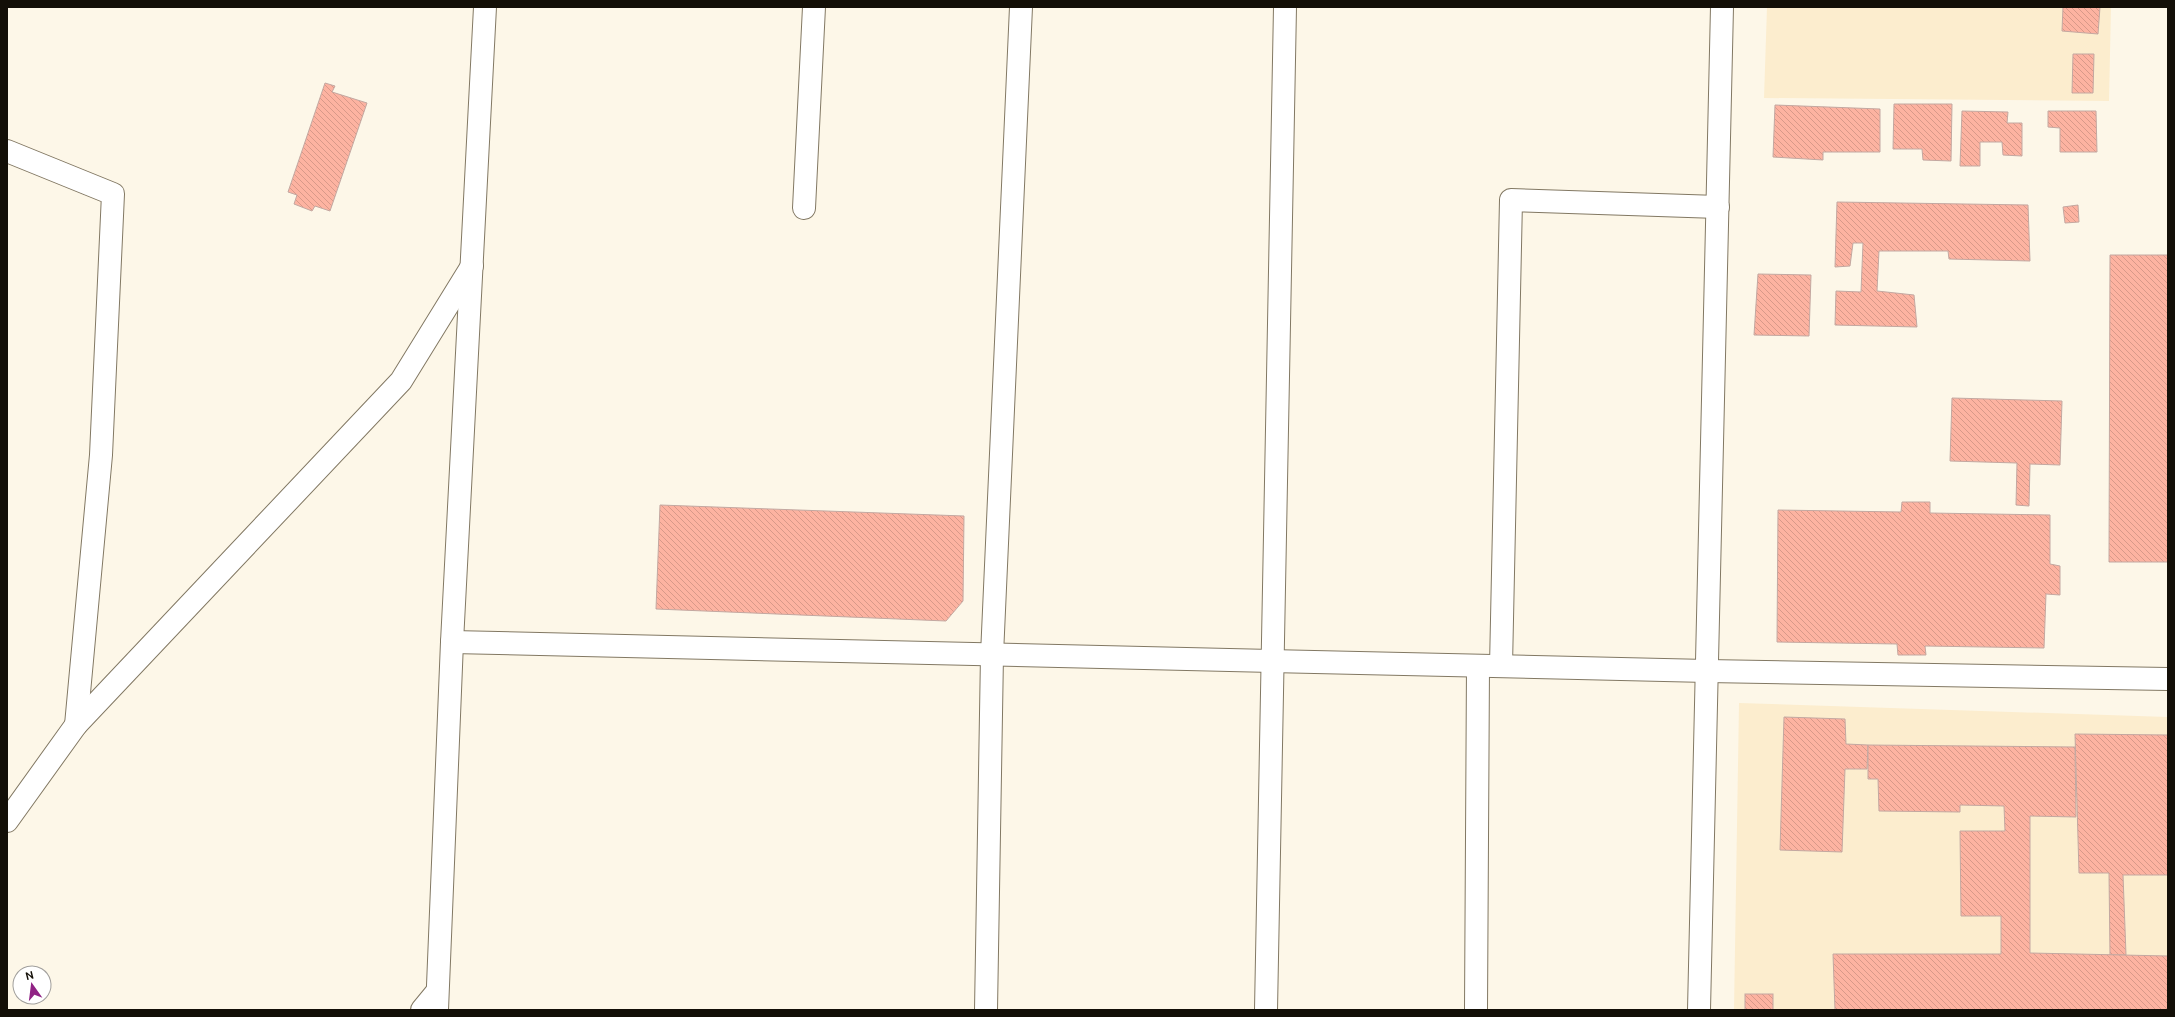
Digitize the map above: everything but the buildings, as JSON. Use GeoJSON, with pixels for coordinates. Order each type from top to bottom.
{"type":"FeatureCollection","features":[{"type":"Feature","properties":{"kind":"street"},"geometry":{"type":"LineString","coordinates":[[422,1010],[436,1002],[452,642],[485,7]]}},
{"type":"Feature","properties":{"kind":"street"},"geometry":{"type":"LineString","coordinates":[[804,208],[814,7]]}},
{"type":"Feature","properties":{"kind":"street"},"geometry":{"type":"LineString","coordinates":[[986,1010],[992,655],[1021,7]]}},
{"type":"Feature","properties":{"kind":"street"},"geometry":{"type":"LineString","coordinates":[[1266,1010],[1285,7]]}},
{"type":"Feature","properties":{"kind":"street"},"geometry":{"type":"LineString","coordinates":[[1698,1010],[1722,7]]}},
{"type":"Feature","properties":{"kind":"street"},"geometry":{"type":"LineString","coordinates":[[7,151],[113,194],[101,455],[76,725]]}},
{"type":"Feature","properties":{"kind":"street"},"geometry":{"type":"LineString","coordinates":[[1501,666],[1511,200],[1718,207]]}},
{"type":"Feature","properties":{"kind":"street"},"geometry":{"type":"LineString","coordinates":[[7,821],[76,725],[401,381],[472,266]]}},
{"type":"Feature","properties":{"kind":"street"},"geometry":{"type":"LineString","coordinates":[[452,642],[1707,671],[2168,679]]}},
{"type":"Feature","properties":{"kind":"street"},"geometry":{"type":"LineString","coordinates":[[1476,1010],[1478,666]]}},
{"type":"Feature","properties":{"kind":"shaded area"},"geometry":{"type":"Polygon","coordinates":[[[1767,7],[2111,7],[2109,101],[1764,98],[1767,7]]]}},
{"type":"Feature","properties":{"kind":"shaded area"},"geometry":{"type":"Polygon","coordinates":[[[1739,703],[2168,717],[2168,1010],[1734,1010],[1739,703]]]}}]}
